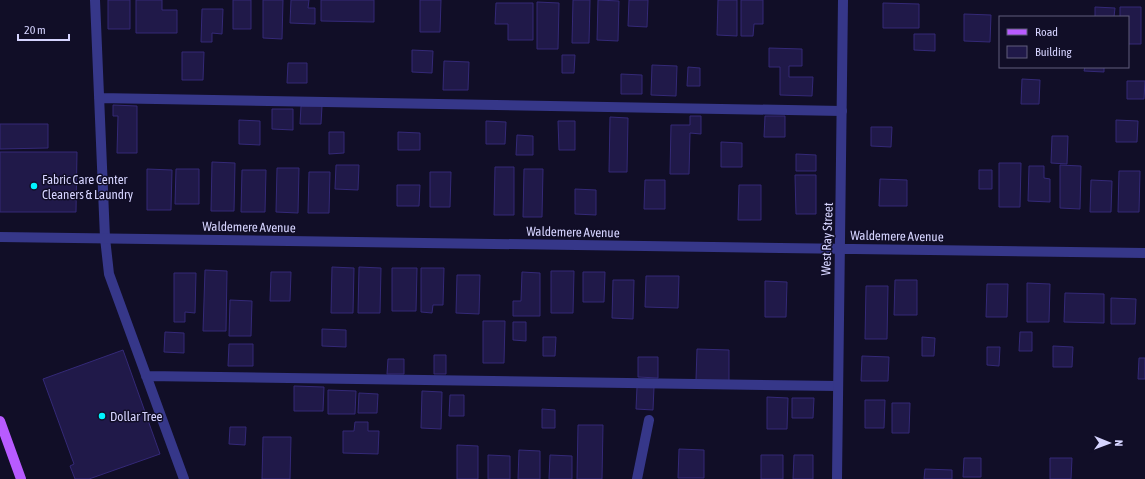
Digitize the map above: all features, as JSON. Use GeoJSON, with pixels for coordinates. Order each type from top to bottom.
{"type":"FeatureCollection","features":[{"type":"Feature","properties":{"kind":"main road"},"geometry":{"type":"LineString","coordinates":[[0,421],[21,479]]}},
{"type":"Feature","properties":{"kind":"street"},"geometry":{"type":"LineString","coordinates":[[96,0],[105,238],[109,274],[184,479]]}},
{"type":"Feature","properties":{"kind":"street","name":"West Ray Street"},"geometry":{"type":"LineString","coordinates":[[837,479],[843,0]]}},
{"type":"Feature","properties":{"kind":"street"},"geometry":{"type":"LineString","coordinates":[[99,98],[842,111]]}},
{"type":"Feature","properties":{"kind":"street","name":"Waldemere Avenue"},"geometry":{"type":"LineString","coordinates":[[0,237],[1145,253]]}},
{"type":"Feature","properties":{"kind":"street"},"geometry":{"type":"LineString","coordinates":[[146,376],[838,386]]}},
{"type":"Feature","properties":{"kind":"street"},"geometry":{"type":"LineString","coordinates":[[637,479],[649,420]]}},
{"type":"Feature","properties":{"kind":"building"},"geometry":{"type":"Polygon","coordinates":[[[108,0],[130,0],[130,29],[108,29],[108,0]]]}},
{"type":"Feature","properties":{"kind":"building"},"geometry":{"type":"Polygon","coordinates":[[[136,0],[162,0],[162,10],[177,10],[177,33],[136,33],[136,0]]]}},
{"type":"Feature","properties":{"kind":"building"},"geometry":{"type":"Polygon","coordinates":[[[233,0],[251,0],[251,29],[233,29],[233,0]]]}},
{"type":"Feature","properties":{"kind":"building"},"geometry":{"type":"Polygon","coordinates":[[[263,0],[283,0],[282,39],[263,38],[263,0]]]}},
{"type":"Feature","properties":{"kind":"building"},"geometry":{"type":"Polygon","coordinates":[[[291,0],[309,0],[308,8],[315,8],[315,24],[290,23],[291,0]]]}},
{"type":"Feature","properties":{"kind":"building"},"geometry":{"type":"Polygon","coordinates":[[[321,0],[374,0],[374,22],[321,21],[321,0]]]}},
{"type":"Feature","properties":{"kind":"building"},"geometry":{"type":"Polygon","coordinates":[[[420,0],[441,0],[440,32],[420,32],[420,0]]]}},
{"type":"Feature","properties":{"kind":"building"},"geometry":{"type":"Polygon","coordinates":[[[573,0],[590,0],[589,43],[572,43],[573,0]]]}},
{"type":"Feature","properties":{"kind":"building"},"geometry":{"type":"Polygon","coordinates":[[[598,0],[619,1],[618,41],[597,40],[598,0]]]}},
{"type":"Feature","properties":{"kind":"building"},"geometry":{"type":"Polygon","coordinates":[[[629,0],[648,0],[647,27],[628,26],[629,0]]]}},
{"type":"Feature","properties":{"kind":"building"},"geometry":{"type":"Polygon","coordinates":[[[718,0],[737,0],[737,36],[717,35],[718,0]]]}},
{"type":"Feature","properties":{"kind":"building"},"geometry":{"type":"Polygon","coordinates":[[[741,0],[763,0],[763,24],[754,24],[753,36],[741,36],[741,0]]]}},
{"type":"Feature","properties":{"kind":"building"},"geometry":{"type":"Polygon","coordinates":[[[537,2],[559,3],[558,49],[537,49],[537,2]]]}},
{"type":"Feature","properties":{"kind":"building"},"geometry":{"type":"Polygon","coordinates":[[[496,3],[533,3],[533,40],[508,40],[508,24],[495,24],[496,3]]]}},
{"type":"Feature","properties":{"kind":"building"},"geometry":{"type":"Polygon","coordinates":[[[883,3],[919,4],[919,28],[883,28],[883,3]]]}},
{"type":"Feature","properties":{"kind":"building"},"geometry":{"type":"Polygon","coordinates":[[[1095,7],[1115,8],[1114,16],[1095,16],[1095,7]]]}},
{"type":"Feature","properties":{"kind":"building"},"geometry":{"type":"Polygon","coordinates":[[[1120,7],[1141,7],[1141,44],[1129,44],[1129,16],[1120,16],[1120,7]]]}},
{"type":"Feature","properties":{"kind":"building"},"geometry":{"type":"Polygon","coordinates":[[[202,9],[223,9],[222,34],[212,33],[212,42],[201,42],[202,9]]]}},
{"type":"Feature","properties":{"kind":"building"},"geometry":{"type":"Polygon","coordinates":[[[964,14],[991,15],[990,42],[964,41],[964,14]]]}},
{"type":"Feature","properties":{"kind":"building"},"geometry":{"type":"Polygon","coordinates":[[[914,34],[935,34],[935,51],[914,50],[914,34]]]}},
{"type":"Feature","properties":{"kind":"building"},"geometry":{"type":"Polygon","coordinates":[[[769,48],[802,49],[802,66],[789,66],[789,77],[813,77],[812,96],[780,95],[780,67],[769,67],[769,48]]]}},
{"type":"Feature","properties":{"kind":"building"},"geometry":{"type":"Polygon","coordinates":[[[412,50],[433,51],[432,73],[412,72],[412,50]]]}},
{"type":"Feature","properties":{"kind":"building"},"geometry":{"type":"Polygon","coordinates":[[[182,52],[204,52],[203,80],[182,80],[182,52]]]}},
{"type":"Feature","properties":{"kind":"building"},"geometry":{"type":"Polygon","coordinates":[[[562,55],[575,55],[574,73],[562,73],[562,55]]]}},
{"type":"Feature","properties":{"kind":"building"},"geometry":{"type":"Polygon","coordinates":[[[444,61],[469,62],[468,90],[443,90],[444,61]]]}},
{"type":"Feature","properties":{"kind":"building"},"geometry":{"type":"Polygon","coordinates":[[[288,63],[307,63],[307,83],[287,83],[288,63]]]}},
{"type":"Feature","properties":{"kind":"building"},"geometry":{"type":"Polygon","coordinates":[[[652,65],[677,66],[676,96],[651,95],[652,65]]]}},
{"type":"Feature","properties":{"kind":"building"},"geometry":{"type":"Polygon","coordinates":[[[688,67],[700,68],[700,86],[687,86],[688,67]]]}},
{"type":"Feature","properties":{"kind":"building"},"geometry":{"type":"Polygon","coordinates":[[[1085,68],[1104,68],[1104,72],[1084,71],[1085,68]]]}},
{"type":"Feature","properties":{"kind":"building"},"geometry":{"type":"Polygon","coordinates":[[[621,74],[642,75],[642,94],[621,94],[621,74]]]}},
{"type":"Feature","properties":{"kind":"building"},"geometry":{"type":"Polygon","coordinates":[[[1022,79],[1040,80],[1039,104],[1021,104],[1022,79]]]}},
{"type":"Feature","properties":{"kind":"building"},"geometry":{"type":"Polygon","coordinates":[[[1127,81],[1145,81],[1144,99],[1127,99],[1127,81]]]}},
{"type":"Feature","properties":{"kind":"building"},"geometry":{"type":"Polygon","coordinates":[[[113,105],[137,106],[137,153],[117,153],[118,116],[113,116],[113,105]]]}},
{"type":"Feature","properties":{"kind":"building"},"geometry":{"type":"Polygon","coordinates":[[[301,106],[322,106],[321,124],[300,124],[301,106]]]}},
{"type":"Feature","properties":{"kind":"building"},"geometry":{"type":"Polygon","coordinates":[[[272,109],[293,109],[293,130],[272,129],[272,109]]]}},
{"type":"Feature","properties":{"kind":"building"},"geometry":{"type":"Polygon","coordinates":[[[690,116],[701,116],[701,134],[690,133],[689,174],[670,174],[671,125],[690,125],[690,116]]]}},
{"type":"Feature","properties":{"kind":"building"},"geometry":{"type":"Polygon","coordinates":[[[765,116],[785,116],[785,137],[764,137],[765,116]]]}},
{"type":"Feature","properties":{"kind":"building"},"geometry":{"type":"Polygon","coordinates":[[[610,117],[628,118],[627,172],[609,172],[610,117]]]}},
{"type":"Feature","properties":{"kind":"building"},"geometry":{"type":"Polygon","coordinates":[[[239,120],[260,121],[260,145],[239,144],[239,120]]]}},
{"type":"Feature","properties":{"kind":"building"},"geometry":{"type":"Polygon","coordinates":[[[1116,120],[1138,121],[1137,142],[1116,142],[1116,120]]]}},
{"type":"Feature","properties":{"kind":"building"},"geometry":{"type":"Polygon","coordinates":[[[486,121],[506,122],[505,144],[486,144],[486,121]]]}},
{"type":"Feature","properties":{"kind":"building"},"geometry":{"type":"Polygon","coordinates":[[[558,121],[575,121],[575,150],[559,150],[558,121]]]}},
{"type":"Feature","properties":{"kind":"building"},"geometry":{"type":"Polygon","coordinates":[[[0,124],[48,124],[48,148],[0,149],[0,124]]]}},
{"type":"Feature","properties":{"kind":"building"},"geometry":{"type":"Polygon","coordinates":[[[871,127],[892,127],[891,147],[871,146],[871,127]]]}},
{"type":"Feature","properties":{"kind":"building"},"geometry":{"type":"Polygon","coordinates":[[[329,132],[344,132],[344,153],[329,154],[329,132]]]}},
{"type":"Feature","properties":{"kind":"building"},"geometry":{"type":"Polygon","coordinates":[[[398,132],[420,133],[420,150],[398,150],[398,132]]]}},
{"type":"Feature","properties":{"kind":"building"},"geometry":{"type":"Polygon","coordinates":[[[517,135],[533,136],[533,155],[516,155],[517,135]]]}},
{"type":"Feature","properties":{"kind":"building"},"geometry":{"type":"Polygon","coordinates":[[[1052,136],[1068,136],[1067,164],[1051,163],[1052,136]]]}},
{"type":"Feature","properties":{"kind":"building"},"geometry":{"type":"Polygon","coordinates":[[[721,142],[742,143],[742,167],[721,167],[721,142]]]}},
{"type":"Feature","properties":{"kind":"building"},"geometry":{"type":"Polygon","coordinates":[[[0,152],[77,152],[76,212],[0,212],[0,152]]]}},
{"type":"Feature","properties":{"kind":"building"},"geometry":{"type":"Polygon","coordinates":[[[796,154],[816,155],[816,171],[796,171],[796,154]]]}},
{"type":"Feature","properties":{"kind":"building"},"geometry":{"type":"Polygon","coordinates":[[[212,162],[235,163],[234,211],[211,211],[212,162]]]}},
{"type":"Feature","properties":{"kind":"building"},"geometry":{"type":"Polygon","coordinates":[[[999,163],[1021,163],[1020,207],[999,207],[999,163]]]}},
{"type":"Feature","properties":{"kind":"building"},"geometry":{"type":"Polygon","coordinates":[[[336,165],[359,165],[358,190],[335,189],[336,165]]]}},
{"type":"Feature","properties":{"kind":"building"},"geometry":{"type":"Polygon","coordinates":[[[1060,165],[1081,166],[1080,209],[1060,208],[1060,165]]]}},
{"type":"Feature","properties":{"kind":"building"},"geometry":{"type":"Polygon","coordinates":[[[1029,166],[1044,166],[1044,178],[1050,179],[1050,202],[1028,201],[1029,166]]]}},
{"type":"Feature","properties":{"kind":"building"},"geometry":{"type":"Polygon","coordinates":[[[495,167],[514,167],[514,215],[494,215],[495,167]]]}},
{"type":"Feature","properties":{"kind":"building"},"geometry":{"type":"Polygon","coordinates":[[[277,168],[299,168],[298,213],[276,212],[277,168]]]}},
{"type":"Feature","properties":{"kind":"building"},"geometry":{"type":"Polygon","coordinates":[[[147,169],[172,170],[171,210],[147,210],[147,169]]]}},
{"type":"Feature","properties":{"kind":"building"},"geometry":{"type":"Polygon","coordinates":[[[176,169],[199,169],[199,204],[175,204],[176,169]]]}},
{"type":"Feature","properties":{"kind":"building"},"geometry":{"type":"Polygon","coordinates":[[[524,169],[543,169],[542,217],[523,217],[524,169]]]}},
{"type":"Feature","properties":{"kind":"building"},"geometry":{"type":"Polygon","coordinates":[[[242,170],[266,170],[265,212],[241,212],[242,170]]]}},
{"type":"Feature","properties":{"kind":"building"},"geometry":{"type":"Polygon","coordinates":[[[979,170],[992,170],[992,189],[979,189],[979,170]]]}},
{"type":"Feature","properties":{"kind":"building"},"geometry":{"type":"Polygon","coordinates":[[[1119,171],[1140,171],[1139,212],[1118,212],[1119,171]]]}},
{"type":"Feature","properties":{"kind":"building"},"geometry":{"type":"Polygon","coordinates":[[[309,172],[330,172],[329,213],[308,213],[309,172]]]}},
{"type":"Feature","properties":{"kind":"building"},"geometry":{"type":"Polygon","coordinates":[[[430,172],[451,172],[450,207],[430,207],[430,172]]]}},
{"type":"Feature","properties":{"kind":"building"},"geometry":{"type":"Polygon","coordinates":[[[795,175],[816,175],[816,214],[796,214],[795,175]]]}},
{"type":"Feature","properties":{"kind":"building"},"geometry":{"type":"Polygon","coordinates":[[[880,179],[907,180],[907,206],[879,206],[880,179]]]}},
{"type":"Feature","properties":{"kind":"building"},"geometry":{"type":"Polygon","coordinates":[[[645,180],[665,180],[665,209],[644,209],[645,180]]]}},
{"type":"Feature","properties":{"kind":"building"},"geometry":{"type":"Polygon","coordinates":[[[1091,180],[1112,181],[1111,212],[1090,212],[1091,180]]]}},
{"type":"Feature","properties":{"kind":"building"},"geometry":{"type":"Polygon","coordinates":[[[397,185],[420,185],[419,206],[397,206],[397,185]]]}},
{"type":"Feature","properties":{"kind":"building"},"geometry":{"type":"Polygon","coordinates":[[[739,185],[761,185],[761,220],[738,220],[739,185]]]}},
{"type":"Feature","properties":{"kind":"building"},"geometry":{"type":"Polygon","coordinates":[[[575,189],[596,190],[596,215],[575,214],[575,189]]]}},
{"type":"Feature","properties":{"kind":"building"},"geometry":{"type":"Polygon","coordinates":[[[332,267],[354,268],[353,313],[331,313],[332,267]]]}},
{"type":"Feature","properties":{"kind":"building"},"geometry":{"type":"Polygon","coordinates":[[[359,267],[381,268],[380,313],[358,313],[359,267]]]}},
{"type":"Feature","properties":{"kind":"building"},"geometry":{"type":"Polygon","coordinates":[[[392,268],[417,268],[416,311],[392,311],[392,268]]]}},
{"type":"Feature","properties":{"kind":"building"},"geometry":{"type":"Polygon","coordinates":[[[421,268],[444,268],[443,305],[433,305],[432,313],[421,312],[421,268]]]}},
{"type":"Feature","properties":{"kind":"building"},"geometry":{"type":"Polygon","coordinates":[[[205,270],[227,271],[226,331],[203,331],[205,270]]]}},
{"type":"Feature","properties":{"kind":"building"},"geometry":{"type":"Polygon","coordinates":[[[551,271],[574,271],[573,313],[551,313],[551,271]]]}},
{"type":"Feature","properties":{"kind":"building"},"geometry":{"type":"Polygon","coordinates":[[[271,272],[291,272],[290,301],[270,301],[271,272]]]}},
{"type":"Feature","properties":{"kind":"building"},"geometry":{"type":"Polygon","coordinates":[[[522,272],[540,273],[540,316],[513,316],[513,301],[521,301],[522,272]]]}},
{"type":"Feature","properties":{"kind":"building"},"geometry":{"type":"Polygon","coordinates":[[[583,272],[605,272],[604,302],[583,302],[583,272]]]}},
{"type":"Feature","properties":{"kind":"building"},"geometry":{"type":"Polygon","coordinates":[[[174,273],[196,273],[195,313],[185,312],[185,322],[174,322],[174,273]]]}},
{"type":"Feature","properties":{"kind":"building"},"geometry":{"type":"Polygon","coordinates":[[[457,275],[480,275],[479,314],[456,313],[457,275]]]}},
{"type":"Feature","properties":{"kind":"building"},"geometry":{"type":"Polygon","coordinates":[[[646,276],[679,276],[678,308],[645,307],[646,276]]]}},
{"type":"Feature","properties":{"kind":"building"},"geometry":{"type":"Polygon","coordinates":[[[613,280],[634,280],[633,319],[612,318],[613,280]]]}},
{"type":"Feature","properties":{"kind":"building"},"geometry":{"type":"Polygon","coordinates":[[[895,280],[917,280],[917,315],[894,315],[895,280]]]}},
{"type":"Feature","properties":{"kind":"building"},"geometry":{"type":"Polygon","coordinates":[[[765,281],[787,282],[786,317],[765,317],[765,281]]]}},
{"type":"Feature","properties":{"kind":"building"},"geometry":{"type":"Polygon","coordinates":[[[1027,283],[1050,284],[1049,322],[1027,322],[1027,283]]]}},
{"type":"Feature","properties":{"kind":"building"},"geometry":{"type":"Polygon","coordinates":[[[987,284],[1008,284],[1007,317],[986,317],[987,284]]]}},
{"type":"Feature","properties":{"kind":"building"},"geometry":{"type":"Polygon","coordinates":[[[866,286],[888,286],[887,339],[865,339],[866,286]]]}},
{"type":"Feature","properties":{"kind":"building"},"geometry":{"type":"Polygon","coordinates":[[[1065,293],[1104,294],[1104,323],[1064,322],[1065,293]]]}},
{"type":"Feature","properties":{"kind":"building"},"geometry":{"type":"Polygon","coordinates":[[[1111,298],[1136,299],[1135,324],[1111,324],[1111,298]]]}},
{"type":"Feature","properties":{"kind":"building"},"geometry":{"type":"Polygon","coordinates":[[[230,300],[252,301],[251,336],[229,336],[230,300]]]}},
{"type":"Feature","properties":{"kind":"building"},"geometry":{"type":"Polygon","coordinates":[[[483,321],[505,321],[504,363],[483,363],[483,321]]]}},
{"type":"Feature","properties":{"kind":"building"},"geometry":{"type":"Polygon","coordinates":[[[513,322],[526,322],[526,341],[513,340],[513,322]]]}},
{"type":"Feature","properties":{"kind":"building"},"geometry":{"type":"Polygon","coordinates":[[[322,329],[346,330],[346,347],[322,346],[322,329]]]}},
{"type":"Feature","properties":{"kind":"building"},"geometry":{"type":"Polygon","coordinates":[[[165,332],[184,333],[184,353],[164,352],[165,332]]]}},
{"type":"Feature","properties":{"kind":"building"},"geometry":{"type":"Polygon","coordinates":[[[1020,332],[1032,332],[1032,351],[1019,351],[1020,332]]]}},
{"type":"Feature","properties":{"kind":"building"},"geometry":{"type":"Polygon","coordinates":[[[543,337],[556,337],[555,356],[543,356],[543,337]]]}},
{"type":"Feature","properties":{"kind":"building"},"geometry":{"type":"Polygon","coordinates":[[[922,337],[935,338],[934,356],[922,356],[922,337]]]}},
{"type":"Feature","properties":{"kind":"building"},"geometry":{"type":"Polygon","coordinates":[[[229,344],[253,344],[253,366],[228,366],[229,344]]]}},
{"type":"Feature","properties":{"kind":"building"},"geometry":{"type":"Polygon","coordinates":[[[1053,346],[1073,347],[1072,367],[1053,367],[1053,346]]]}},
{"type":"Feature","properties":{"kind":"building"},"geometry":{"type":"Polygon","coordinates":[[[987,347],[1000,347],[999,366],[987,365],[987,347]]]}},
{"type":"Feature","properties":{"kind":"building"},"geometry":{"type":"Polygon","coordinates":[[[697,349],[729,350],[729,381],[696,380],[697,349]]]}},
{"type":"Feature","properties":{"kind":"building","name":"Dollar Tree"},"geometry":{"type":"Polygon","coordinates":[[[123,350],[160,454],[89,479],[75,479],[70,466],[74,464],[43,379],[123,350]]]}},
{"type":"Feature","properties":{"kind":"building"},"geometry":{"type":"Polygon","coordinates":[[[434,355],[446,355],[446,374],[434,374],[434,355]]]}},
{"type":"Feature","properties":{"kind":"building"},"geometry":{"type":"Polygon","coordinates":[[[862,356],[889,357],[888,381],[861,381],[862,356]]]}},
{"type":"Feature","properties":{"kind":"building"},"geometry":{"type":"Polygon","coordinates":[[[638,357],[658,357],[658,378],[638,377],[638,357]]]}},
{"type":"Feature","properties":{"kind":"building"},"geometry":{"type":"Polygon","coordinates":[[[1139,358],[1145,358],[1145,379],[1138,379],[1139,358]]]}},
{"type":"Feature","properties":{"kind":"building"},"geometry":{"type":"Polygon","coordinates":[[[388,359],[404,359],[404,374],[387,374],[388,359]]]}},
{"type":"Feature","properties":{"kind":"building"},"geometry":{"type":"Polygon","coordinates":[[[294,386],[324,387],[323,411],[294,411],[294,386]]]}},
{"type":"Feature","properties":{"kind":"building"},"geometry":{"type":"Polygon","coordinates":[[[637,387],[654,387],[653,410],[636,409],[637,387]]]}},
{"type":"Feature","properties":{"kind":"building"},"geometry":{"type":"Polygon","coordinates":[[[328,390],[356,391],[355,414],[328,414],[328,390]]]}},
{"type":"Feature","properties":{"kind":"building"},"geometry":{"type":"Polygon","coordinates":[[[422,391],[442,392],[441,429],[421,428],[422,391]]]}},
{"type":"Feature","properties":{"kind":"building"},"geometry":{"type":"Polygon","coordinates":[[[359,393],[378,394],[377,413],[358,413],[359,393]]]}},
{"type":"Feature","properties":{"kind":"building"},"geometry":{"type":"Polygon","coordinates":[[[450,395],[464,395],[464,416],[449,416],[450,395]]]}},
{"type":"Feature","properties":{"kind":"building"},"geometry":{"type":"Polygon","coordinates":[[[767,397],[788,398],[787,429],[767,429],[767,397]]]}},
{"type":"Feature","properties":{"kind":"building"},"geometry":{"type":"Polygon","coordinates":[[[792,398],[814,398],[813,418],[792,418],[792,398]]]}},
{"type":"Feature","properties":{"kind":"building"},"geometry":{"type":"Polygon","coordinates":[[[865,400],[885,400],[884,428],[865,428],[865,400]]]}},
{"type":"Feature","properties":{"kind":"building"},"geometry":{"type":"Polygon","coordinates":[[[892,403],[910,403],[909,433],[892,433],[892,403]]]}},
{"type":"Feature","properties":{"kind":"building"},"geometry":{"type":"Polygon","coordinates":[[[542,409],[555,410],[555,428],[542,428],[542,409]]]}},
{"type":"Feature","properties":{"kind":"building"},"geometry":{"type":"Polygon","coordinates":[[[355,422],[368,422],[368,431],[379,431],[378,454],[343,453],[343,431],[354,431],[355,422]]]}},
{"type":"Feature","properties":{"kind":"building"},"geometry":{"type":"Polygon","coordinates":[[[578,425],[603,425],[602,479],[577,479],[578,425]]]}},
{"type":"Feature","properties":{"kind":"building"},"geometry":{"type":"Polygon","coordinates":[[[230,427],[246,427],[245,445],[229,444],[230,427]]]}},
{"type":"Feature","properties":{"kind":"building"},"geometry":{"type":"Polygon","coordinates":[[[263,437],[291,437],[290,479],[262,479],[263,437]]]}},
{"type":"Feature","properties":{"kind":"building"},"geometry":{"type":"Polygon","coordinates":[[[457,445],[478,446],[478,479],[457,479],[457,445]]]}},
{"type":"Feature","properties":{"kind":"building"},"geometry":{"type":"Polygon","coordinates":[[[679,449],[704,450],[704,478],[678,478],[679,449]]]}},
{"type":"Feature","properties":{"kind":"building"},"geometry":{"type":"Polygon","coordinates":[[[519,450],[540,451],[540,479],[518,479],[519,450]]]}},
{"type":"Feature","properties":{"kind":"building"},"geometry":{"type":"Polygon","coordinates":[[[488,455],[510,456],[510,479],[488,479],[488,455]]]}},
{"type":"Feature","properties":{"kind":"building"},"geometry":{"type":"Polygon","coordinates":[[[550,455],[572,456],[572,479],[549,479],[550,455]]]}},
{"type":"Feature","properties":{"kind":"building"},"geometry":{"type":"Polygon","coordinates":[[[761,455],[783,455],[783,479],[761,479],[761,455]]]}},
{"type":"Feature","properties":{"kind":"building"},"geometry":{"type":"Polygon","coordinates":[[[794,455],[813,455],[813,479],[793,479],[794,455]]]}},
{"type":"Feature","properties":{"kind":"building"},"geometry":{"type":"Polygon","coordinates":[[[964,458],[981,458],[981,477],[963,477],[964,458]]]}},
{"type":"Feature","properties":{"kind":"building"},"geometry":{"type":"Polygon","coordinates":[[[1050,458],[1072,458],[1071,479],[1050,479],[1050,458]]]}},
{"type":"Feature","properties":{"kind":"building"},"geometry":{"type":"Polygon","coordinates":[[[925,469],[952,470],[952,479],[924,479],[925,469]]]}},
{"type":"Feature","properties":{"kind":"place","name":"Fabric Care Center Cleaners & Laundry"},"geometry":{"type":"Point","coordinates":[34,186]}},
{"type":"Feature","properties":{"kind":"place","name":"Dollar Tree"},"geometry":{"type":"Point","coordinates":[102,416]}}]}
